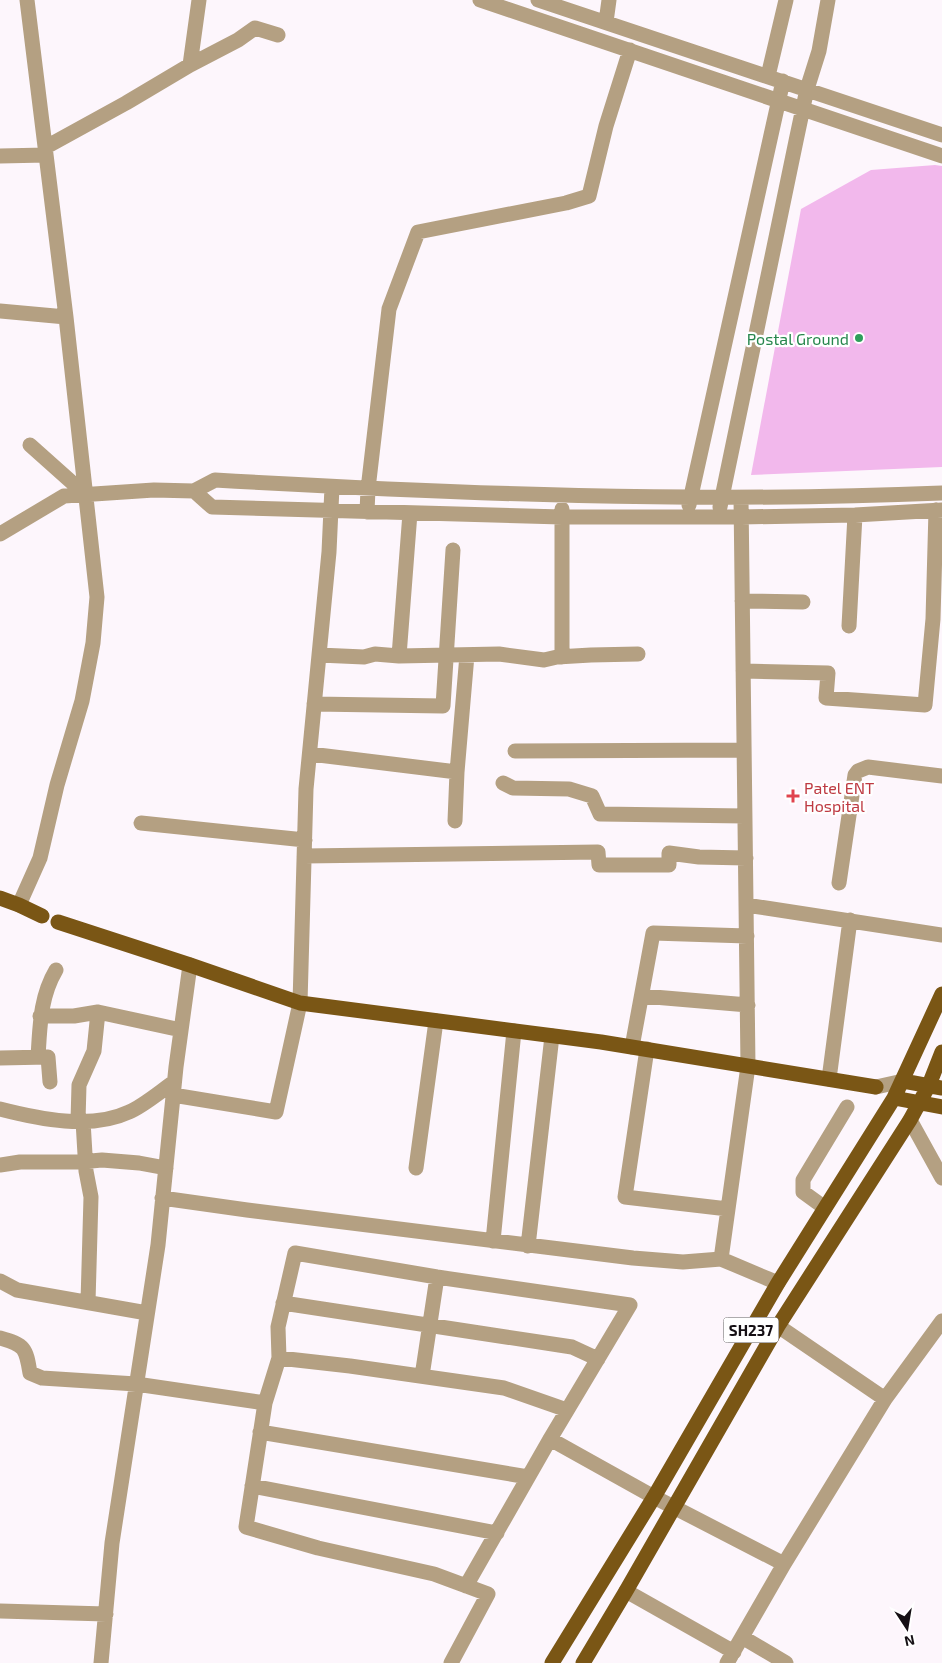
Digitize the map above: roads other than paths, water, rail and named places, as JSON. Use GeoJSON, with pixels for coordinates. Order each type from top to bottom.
{"type":"FeatureCollection","features":[{"type":"Feature","properties":{"kind":"main road"},"geometry":{"type":"LineString","coordinates":[[0,898],[42,916]]}},
{"type":"Feature","properties":{"kind":"main road"},"geometry":{"type":"LineString","coordinates":[[58,922],[300,1003],[632,1047],[876,1087]]}},
{"type":"Feature","properties":{"kind":"main road","name":"SH237"},"geometry":{"type":"LineString","coordinates":[[552,1663],[654,1497],[778,1283],[894,1098],[942,994]]}},
{"type":"Feature","properties":{"kind":"main road","name":"SH237"},"geometry":{"type":"LineString","coordinates":[[583,1663],[778,1326],[919,1103],[935,1086],[942,1052]]}},
{"type":"Feature","properties":{"kind":"main road"},"geometry":{"type":"LineString","coordinates":[[902,1080],[935,1086]]}},
{"type":"Feature","properties":{"kind":"main road"},"geometry":{"type":"LineString","coordinates":[[894,1098],[942,1106]]}},
{"type":"Feature","properties":{"kind":"street"},"geometry":{"type":"LineString","coordinates":[[19,905],[40,858],[57,785],[82,701],[94,643],[97,597],[66,317],[27,0]]}},
{"type":"Feature","properties":{"kind":"street"},"geometry":{"type":"LineString","coordinates":[[190,65],[199,0]]}},
{"type":"Feature","properties":{"kind":"street"},"geometry":{"type":"LineString","coordinates":[[480,0],[942,156]]}},
{"type":"Feature","properties":{"kind":"street"},"geometry":{"type":"LineString","coordinates":[[538,0],[807,89],[941,129]]}},
{"type":"Feature","properties":{"kind":"street"},"geometry":{"type":"LineString","coordinates":[[606,22],[609,0]]}},
{"type":"Feature","properties":{"kind":"street"},"geometry":{"type":"LineString","coordinates":[[768,76],[786,0]]}},
{"type":"Feature","properties":{"kind":"street"},"geometry":{"type":"LineString","coordinates":[[718,518],[807,89],[819,51],[828,0]]}},
{"type":"Feature","properties":{"kind":"street"},"geometry":{"type":"LineString","coordinates":[[0,156],[46,151],[190,65],[238,40],[255,28],[278,34]]}},
{"type":"Feature","properties":{"kind":"street"},"geometry":{"type":"LineString","coordinates":[[367,512],[368,488],[389,309],[418,232],[566,203],[589,196],[606,126],[630,50]]}},
{"type":"Feature","properties":{"kind":"street"},"geometry":{"type":"LineString","coordinates":[[687,516],[783,81]]}},
{"type":"Feature","properties":{"kind":"street"},"geometry":{"type":"LineString","coordinates":[[0,311],[66,317]]}},
{"type":"Feature","properties":{"kind":"street"},"geometry":{"type":"LineString","coordinates":[[30,445],[86,495]]}},
{"type":"Feature","properties":{"kind":"street"},"geometry":{"type":"LineString","coordinates":[[0,534],[64,496],[154,490],[191,491],[215,480],[332,487],[562,495],[722,498],[843,497],[942,493]]}},
{"type":"Feature","properties":{"kind":"street"},"geometry":{"type":"LineString","coordinates":[[0,1110],[56,1120],[105,1120],[130,1112],[174,1089],[276,1112],[300,1003],[304,856],[310,754],[329,552],[332,487]]}},
{"type":"Feature","properties":{"kind":"street"},"geometry":{"type":"LineString","coordinates":[[191,491],[212,507],[562,518],[687,516],[718,518],[854,515],[939,510],[938,620],[925,705],[826,698],[828,673],[743,671]]}},
{"type":"Feature","properties":{"kind":"street"},"geometry":{"type":"LineString","coordinates":[[562,495],[562,657]]}},
{"type":"Feature","properties":{"kind":"street"},"geometry":{"type":"LineString","coordinates":[[721,1260],[748,1066],[741,498]]}},
{"type":"Feature","properties":{"kind":"street"},"geometry":{"type":"LineString","coordinates":[[399,656],[410,513]]}},
{"type":"Feature","properties":{"kind":"street"},"geometry":{"type":"LineString","coordinates":[[849,626],[854,515]]}},
{"type":"Feature","properties":{"kind":"street"},"geometry":{"type":"LineString","coordinates":[[314,704],[443,706],[453,550]]}},
{"type":"Feature","properties":{"kind":"street"},"geometry":{"type":"LineString","coordinates":[[742,600],[803,602]]}},
{"type":"Feature","properties":{"kind":"street"},"geometry":{"type":"LineString","coordinates":[[319,655],[364,657],[375,654],[399,656],[499,654],[544,660],[562,657],[638,654]]}},
{"type":"Feature","properties":{"kind":"street"},"geometry":{"type":"LineString","coordinates":[[455,821],[457,772],[467,655]]}},
{"type":"Feature","properties":{"kind":"street"},"geometry":{"type":"LineString","coordinates":[[515,751],[744,750]]}},
{"type":"Feature","properties":{"kind":"street"},"geometry":{"type":"LineString","coordinates":[[310,754],[457,772]]}},
{"type":"Feature","properties":{"kind":"street"},"geometry":{"type":"LineString","coordinates":[[838,883],[855,775],[858,770],[868,767],[942,776]]}},
{"type":"Feature","properties":{"kind":"street"},"geometry":{"type":"LineString","coordinates":[[503,783],[513,788],[569,789],[592,796],[600,814],[745,816]]}},
{"type":"Feature","properties":{"kind":"street"},"geometry":{"type":"LineString","coordinates":[[140,823],[305,840]]}},
{"type":"Feature","properties":{"kind":"street"},"geometry":{"type":"LineString","coordinates":[[304,856],[598,852],[599,865],[669,865],[669,853],[699,857],[746,858]]}},
{"type":"Feature","properties":{"kind":"street"},"geometry":{"type":"LineString","coordinates":[[746,905],[942,935]]}},
{"type":"Feature","properties":{"kind":"street"},"geometry":{"type":"LineString","coordinates":[[42,916],[58,922]]}},
{"type":"Feature","properties":{"kind":"street"},"geometry":{"type":"LineString","coordinates":[[829,1079],[850,920]]}},
{"type":"Feature","properties":{"kind":"street"},"geometry":{"type":"LineString","coordinates":[[632,1047],[653,933],[747,936]]}},
{"type":"Feature","properties":{"kind":"street"},"geometry":{"type":"LineString","coordinates":[[101,1663],[112,1543],[158,1245],[174,1089],[190,965]]}},
{"type":"Feature","properties":{"kind":"street"},"geometry":{"type":"LineString","coordinates":[[38,1057],[40,1016],[43,999],[49,981],[56,970]]}},
{"type":"Feature","properties":{"kind":"street"},"geometry":{"type":"LineString","coordinates":[[642,996],[748,1005]]}},
{"type":"Feature","properties":{"kind":"street"},"geometry":{"type":"LineString","coordinates":[[40,1016],[74,1016],[98,1012],[181,1030]]}},
{"type":"Feature","properties":{"kind":"street"},"geometry":{"type":"LineString","coordinates":[[88,1302],[91,1198],[80,1121],[79,1085],[94,1052],[98,1012]]}},
{"type":"Feature","properties":{"kind":"street"},"geometry":{"type":"LineString","coordinates":[[416,1168],[436,1020]]}},
{"type":"Feature","properties":{"kind":"street"},"geometry":{"type":"LineString","coordinates":[[493,1241],[514,1031]]}},
{"type":"Feature","properties":{"kind":"street"},"geometry":{"type":"LineString","coordinates":[[528,1246],[552,1036]]}},
{"type":"Feature","properties":{"kind":"street"},"geometry":{"type":"LineString","coordinates":[[647,1050],[625,1197],[728,1209]]}},
{"type":"Feature","properties":{"kind":"street"},"geometry":{"type":"LineString","coordinates":[[0,1058],[48,1057],[50,1082]]}},
{"type":"Feature","properties":{"kind":"street"},"geometry":{"type":"LineString","coordinates":[[876,1087],[902,1080]]}},
{"type":"Feature","properties":{"kind":"street"},"geometry":{"type":"LineString","coordinates":[[876,1087],[894,1098]]}},
{"type":"Feature","properties":{"kind":"street"},"geometry":{"type":"LineString","coordinates":[[825,1208],[803,1192],[803,1180],[847,1107]]}},
{"type":"Feature","properties":{"kind":"street"},"geometry":{"type":"LineString","coordinates":[[910,1120],[942,1178]]}},
{"type":"Feature","properties":{"kind":"street"},"geometry":{"type":"LineString","coordinates":[[0,1165],[20,1162],[102,1160],[139,1163],[166,1168]]}},
{"type":"Feature","properties":{"kind":"street"},"geometry":{"type":"LineString","coordinates":[[162,1198],[528,1246],[683,1262],[721,1260],[778,1283]]}},
{"type":"Feature","properties":{"kind":"street"},"geometry":{"type":"LineString","coordinates":[[451,1663],[488,1594],[466,1586],[434,1574],[318,1548],[246,1528],[265,1403],[278,1358],[278,1327],[295,1253],[437,1277],[630,1306],[550,1439],[466,1586]]}},
{"type":"Feature","properties":{"kind":"street"},"geometry":{"type":"LineString","coordinates":[[422,1376],[437,1277]]}},
{"type":"Feature","properties":{"kind":"street"},"geometry":{"type":"LineString","coordinates":[[0,1281],[17,1290],[147,1313]]}},
{"type":"Feature","properties":{"kind":"street"},"geometry":{"type":"LineString","coordinates":[[283,1303],[572,1347],[598,1359]]}},
{"type":"Feature","properties":{"kind":"street"},"geometry":{"type":"LineString","coordinates":[[626,1591],[730,1658],[784,1564],[885,1399],[942,1321]]}},
{"type":"Feature","properties":{"kind":"street"},"geometry":{"type":"LineString","coordinates":[[778,1326],[885,1399]]}},
{"type":"Feature","properties":{"kind":"street"},"geometry":{"type":"LineString","coordinates":[[0,1338],[18,1343],[27,1354],[30,1373],[42,1378],[136,1384],[265,1403]]}},
{"type":"Feature","properties":{"kind":"street"},"geometry":{"type":"LineString","coordinates":[[278,1358],[504,1388],[567,1410]]}},
{"type":"Feature","properties":{"kind":"street"},"geometry":{"type":"LineString","coordinates":[[260,1432],[528,1477]]}},
{"type":"Feature","properties":{"kind":"street"},"geometry":{"type":"LineString","coordinates":[[550,1439],[654,1497],[784,1564]]}},
{"type":"Feature","properties":{"kind":"street"},"geometry":{"type":"LineString","coordinates":[[252,1486],[497,1533]]}},
{"type":"Feature","properties":{"kind":"street"},"geometry":{"type":"LineString","coordinates":[[0,1610],[106,1614]]}},
{"type":"Feature","properties":{"kind":"street"},"geometry":{"type":"LineString","coordinates":[[742,1637],[786,1663]]}},
{"type":"Feature","properties":{"kind":"place","name":"Postal Ground"},"geometry":{"type":"Point","coordinates":[859,338]}},
{"type":"Feature","properties":{"kind":"place","name":"Patel ENT Hospital"},"geometry":{"type":"Point","coordinates":[793,796]}}]}
